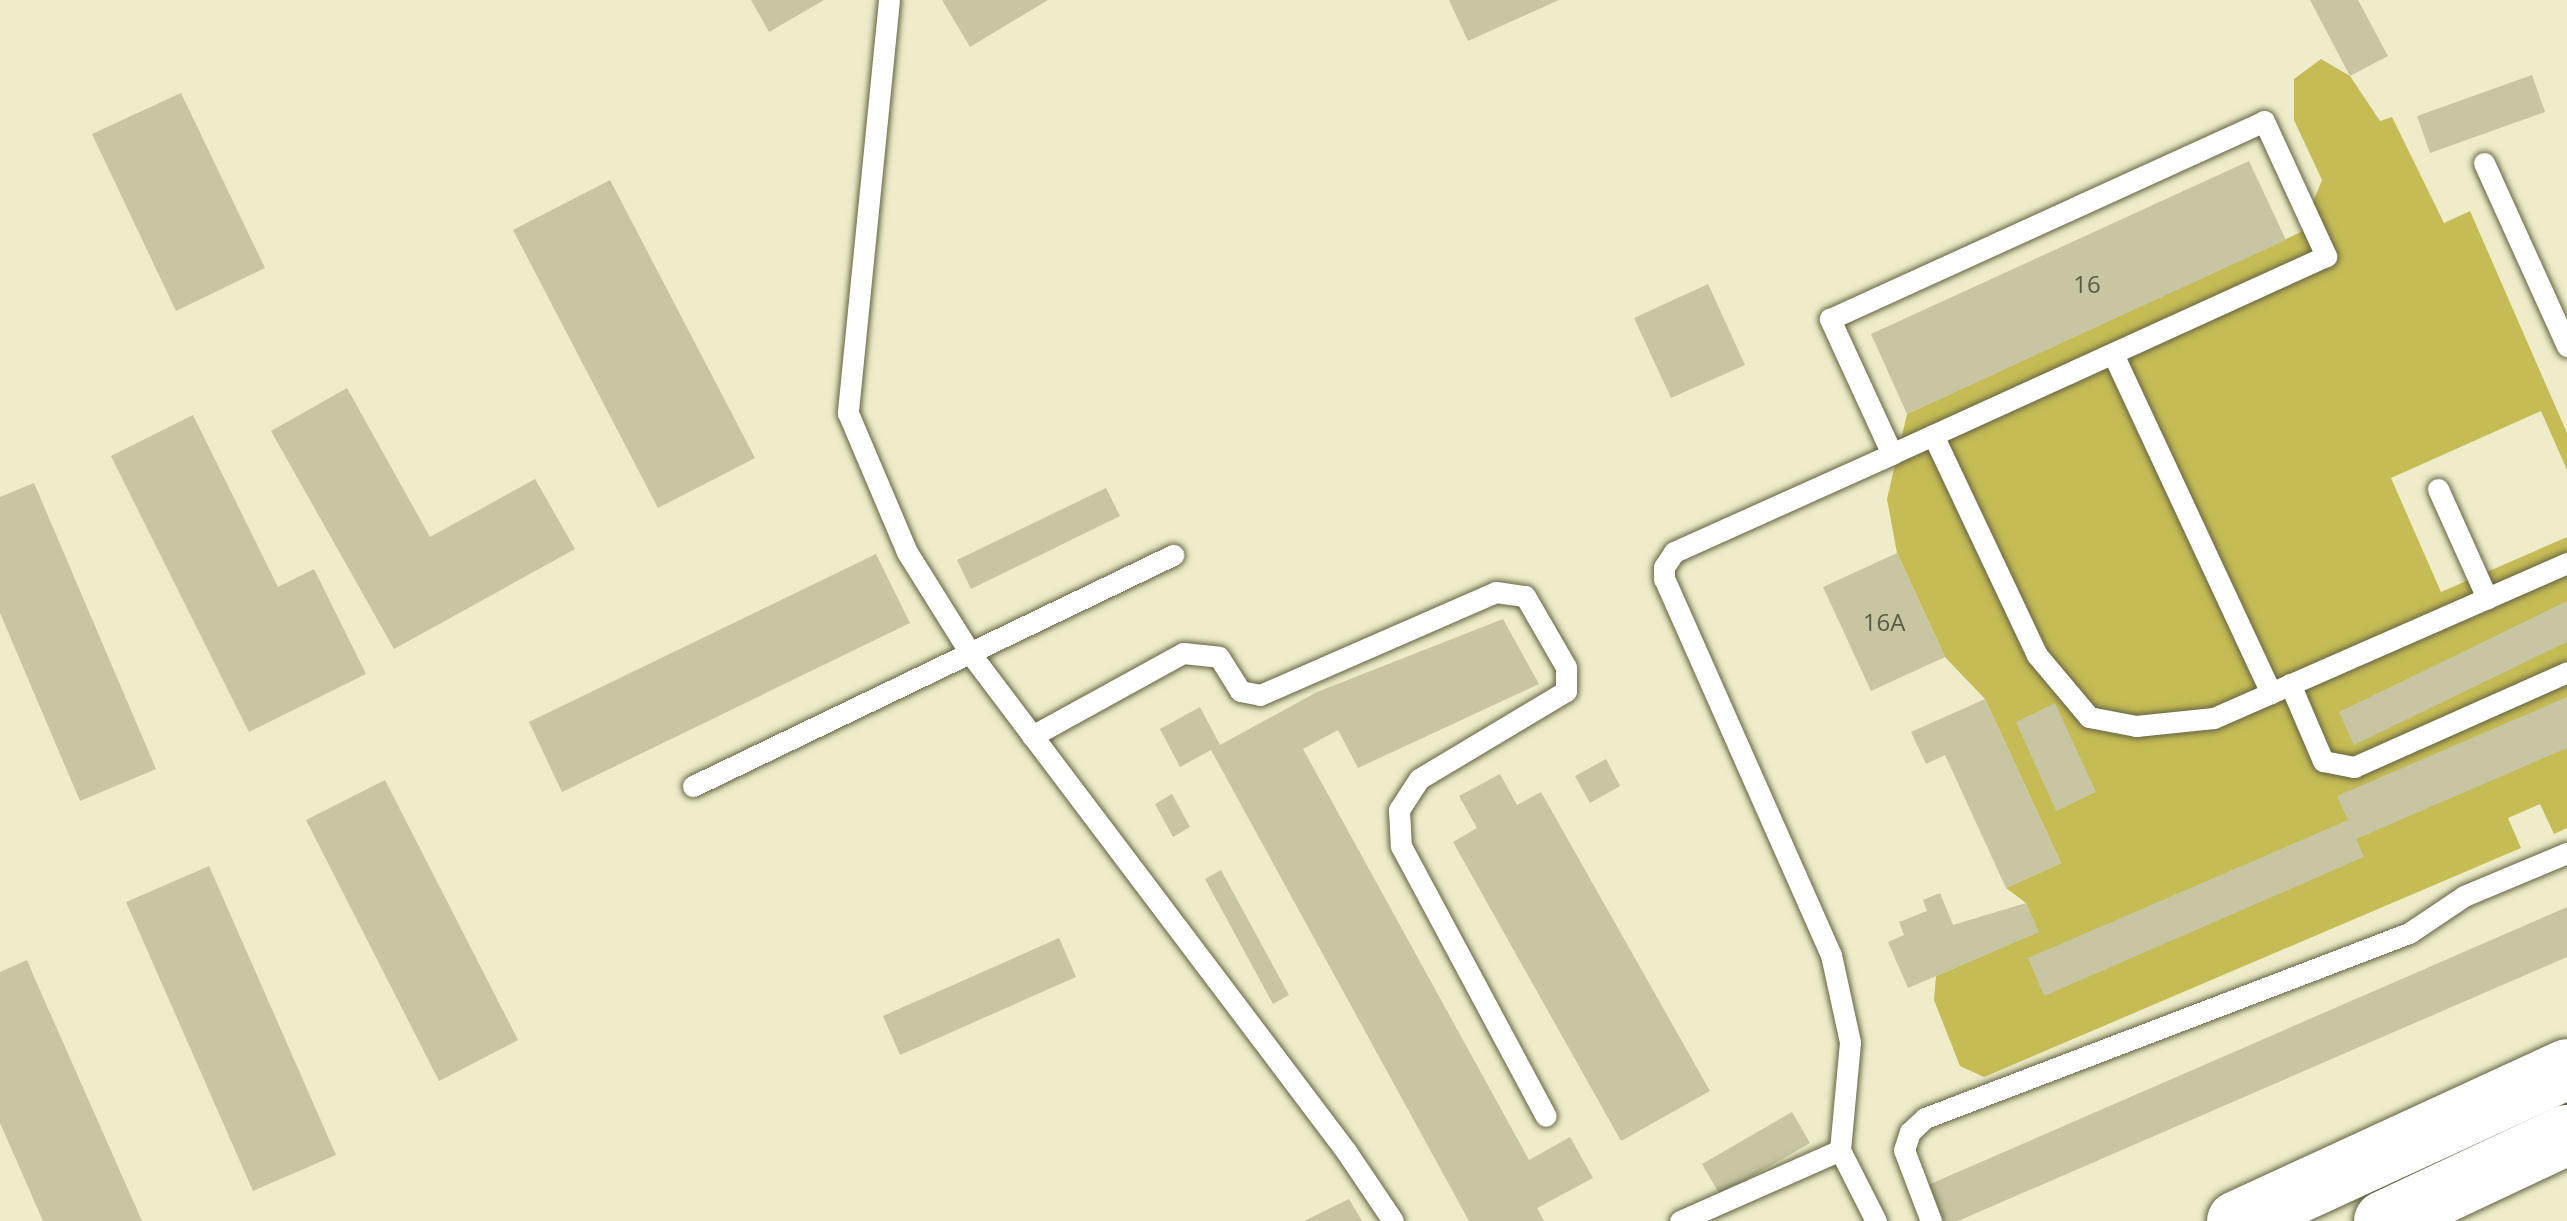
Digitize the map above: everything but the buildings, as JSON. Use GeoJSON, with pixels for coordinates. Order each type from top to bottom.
{"type":"FeatureCollection","features":[{"type":"Feature","properties":{"kind":"main road"},"geometry":{"type":"LineString","coordinates":[[2237,1221],[2567,1069]]}},
{"type":"Feature","properties":{"kind":"main road"},"geometry":{"type":"LineString","coordinates":[[2384,1221],[2567,1136]]}},
{"type":"Feature","properties":{"kind":"lane"},"geometry":{"type":"LineString","coordinates":[[889,0],[848,413],[907,551],[970,653],[1394,1221]]}},
{"type":"Feature","properties":{"kind":"lane"},"geometry":{"type":"LineString","coordinates":[[1876,1221],[1840,1150],[1850,1042],[1831,955],[1664,579],[1664,567],[1673,551],[1892,454],[2326,256],[2264,121],[1831,320],[1892,454]]}},
{"type":"Feature","properties":{"kind":"lane"},"geometry":{"type":"LineString","coordinates":[[2484,163],[2567,346]]}},
{"type":"Feature","properties":{"kind":"lane"},"geometry":{"type":"LineString","coordinates":[[2113,354],[2281,689],[2323,761],[2354,767],[2567,672]]}},
{"type":"Feature","properties":{"kind":"lane"},"geometry":{"type":"LineString","coordinates":[[1933,435],[2037,656],[2089,717],[2136,726],[2214,718],[2567,563]]}},
{"type":"Feature","properties":{"kind":"lane"},"geometry":{"type":"LineString","coordinates":[[2438,489],[2487,598]]}},
{"type":"Feature","properties":{"kind":"lane"},"geometry":{"type":"LineString","coordinates":[[693,786],[1173,555]]}},
{"type":"Feature","properties":{"kind":"lane"},"geometry":{"type":"LineString","coordinates":[[1032,736],[1183,653],[1219,657],[1240,691],[1260,695],[1496,592],[1525,596],[1566,667],[1566,691],[1419,779],[1399,810],[1402,846],[1546,1116]]}},
{"type":"Feature","properties":{"kind":"lane"},"geometry":{"type":"LineString","coordinates":[[1931,1221],[1904,1150],[1910,1132],[1925,1118],[2409,933],[2464,896],[2567,853]]}},
{"type":"Feature","properties":{"kind":"lane"},"geometry":{"type":"LineString","coordinates":[[1680,1221],[1840,1150]]}},
{"type":"Feature","properties":{"kind":"shaded area"},"geometry":{"type":"Polygon","coordinates":[[[2321,59],[2350,76],[2380,121],[2392,117],[2444,223],[2470,211],[2567,433],[2567,470],[2541,411],[2391,478],[2441,592],[2567,537],[2567,828],[2554,834],[2540,804],[2508,818],[2521,848],[1984,1077],[1960,1066],[1934,1000],[1936,976],[2038,932],[2026,903],[2006,888],[2061,863],[1985,699],[1945,657],[1897,553],[1887,499],[1907,414],[2301,232],[2322,180],[2294,120],[2294,79],[2321,59]]]}}]}
